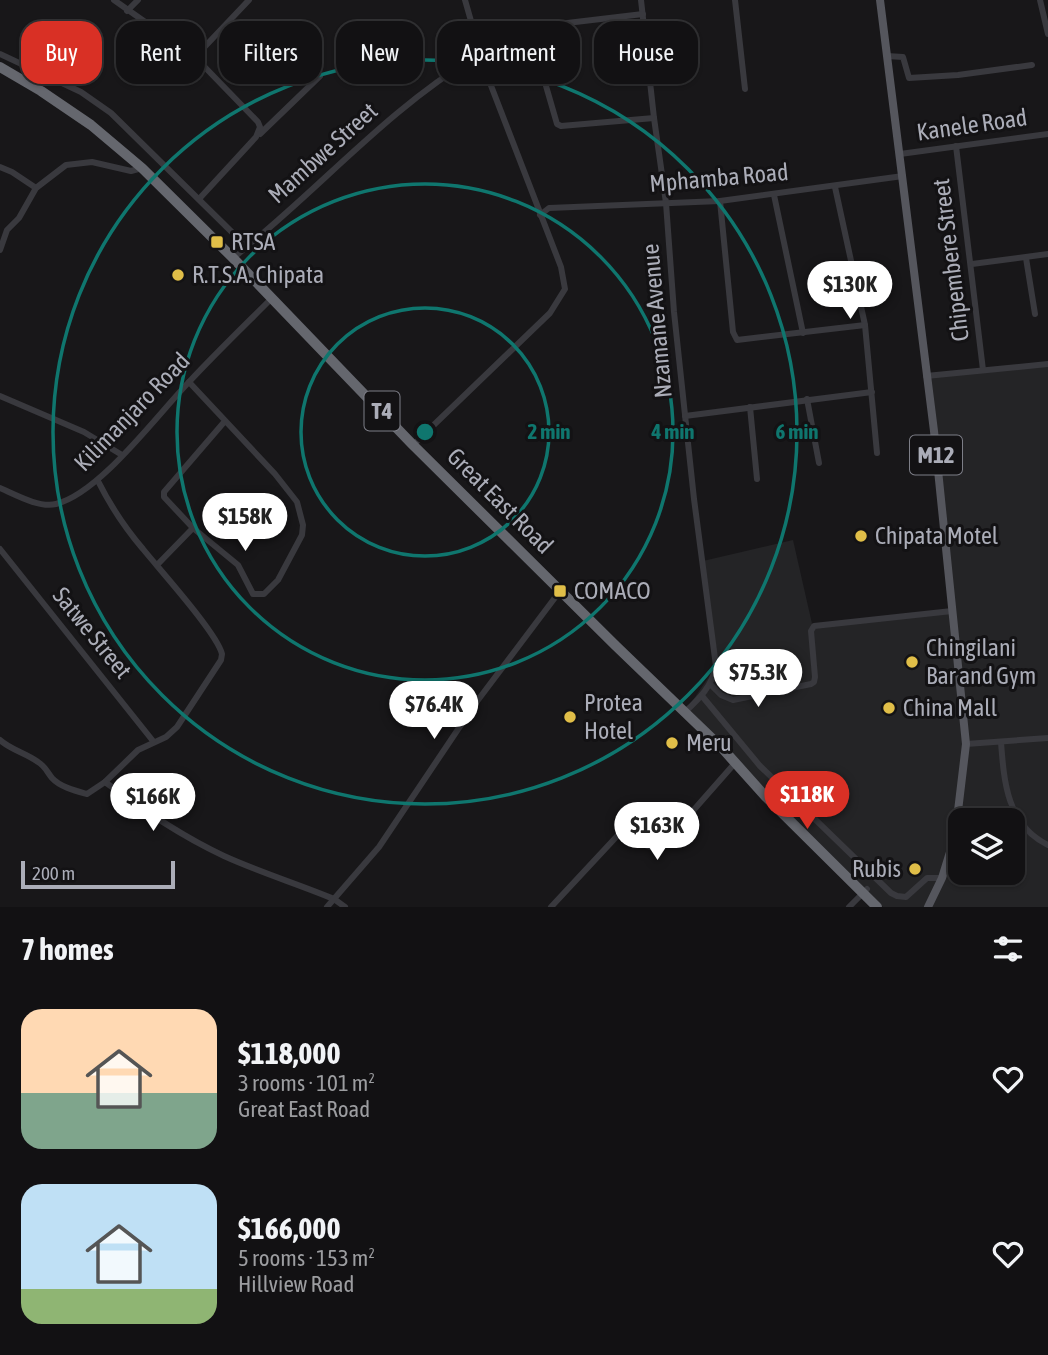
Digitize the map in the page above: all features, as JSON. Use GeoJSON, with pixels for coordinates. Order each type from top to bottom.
{"type":"FeatureCollection","features":[{"type":"Feature","properties":{"kind":"highway","name":"Great East Road"},"geometry":{"type":"LineString","coordinates":[[0,67],[91,125],[142,168],[560,591],[884,907]]}},
{"type":"Feature","properties":{"kind":"highway","name":"Great East Road"},"geometry":{"type":"LineString","coordinates":[[865,891],[877,907]]}},
{"type":"Feature","properties":{"kind":"main road","name":"M12"},"geometry":{"type":"LineString","coordinates":[[880,0],[901,154],[966,744],[959,810],[942,878],[928,906]]}},
{"type":"Feature","properties":{"kind":"street"},"geometry":{"type":"LineString","coordinates":[[114,0],[142,21]]}},
{"type":"Feature","properties":{"kind":"street"},"geometry":{"type":"LineString","coordinates":[[127,11],[138,0]]}},
{"type":"Feature","properties":{"kind":"street"},"geometry":{"type":"LineString","coordinates":[[205,46],[249,0]]}},
{"type":"Feature","properties":{"kind":"street"},"geometry":{"type":"LineString","coordinates":[[466,0],[471,21]]}},
{"type":"Feature","properties":{"kind":"street","name":"Nzamane Avenue"},"geometry":{"type":"LineString","coordinates":[[641,0],[653,118],[666,203],[685,416],[716,666],[710,684],[702,696],[685,712]]}},
{"type":"Feature","properties":{"kind":"street"},"geometry":{"type":"LineString","coordinates":[[735,0],[745,89]]}},
{"type":"Feature","properties":{"kind":"street"},"geometry":{"type":"LineString","coordinates":[[1040,0],[1048,34]]}},
{"type":"Feature","properties":{"kind":"street"},"geometry":{"type":"LineString","coordinates":[[580,21],[643,14]]}},
{"type":"Feature","properties":{"kind":"street"},"geometry":{"type":"LineString","coordinates":[[0,54],[80,92],[111,113],[247,247]]}},
{"type":"Feature","properties":{"kind":"street"},"geometry":{"type":"LineString","coordinates":[[887,56],[903,57],[909,78],[958,75],[1032,65]]}},
{"type":"Feature","properties":{"kind":"street"},"geometry":{"type":"LineString","coordinates":[[205,67],[258,122],[260,127],[256,138]]}},
{"type":"Feature","properties":{"kind":"street","name":"Mambwe Street"},"geometry":{"type":"LineString","coordinates":[[233,258],[390,118],[437,80]]}},
{"type":"Feature","properties":{"kind":"street"},"geometry":{"type":"LineString","coordinates":[[198,199],[312,84]]}},
{"type":"Feature","properties":{"kind":"street"},"geometry":{"type":"LineString","coordinates":[[414,445],[550,313],[565,289],[565,281],[491,84]]}},
{"type":"Feature","properties":{"kind":"street"},"geometry":{"type":"LineString","coordinates":[[545,84],[557,124],[565,127],[653,118]]}},
{"type":"Feature","properties":{"kind":"street","name":"Kanele Road"},"geometry":{"type":"LineString","coordinates":[[901,154],[1048,134]]}},
{"type":"Feature","properties":{"kind":"street","name":"Chipembere Street"},"geometry":{"type":"LineString","coordinates":[[956,146],[983,370]]}},
{"type":"Feature","properties":{"kind":"street"},"geometry":{"type":"LineString","coordinates":[[0,250],[8,230],[19,218],[36,188],[66,165],[92,162],[131,171],[142,168]]}},
{"type":"Feature","properties":{"kind":"street"},"geometry":{"type":"LineString","coordinates":[[0,167],[36,188]]}},
{"type":"Feature","properties":{"kind":"street","name":"Mphamba Road"},"geometry":{"type":"LineString","coordinates":[[540,215],[549,208],[720,201],[903,176]]}},
{"type":"Feature","properties":{"kind":"street"},"geometry":{"type":"LineString","coordinates":[[835,187],[865,325],[877,453]]}},
{"type":"Feature","properties":{"kind":"street"},"geometry":{"type":"LineString","coordinates":[[774,195],[803,333]]}},
{"type":"Feature","properties":{"kind":"street"},"geometry":{"type":"LineString","coordinates":[[720,201],[734,336],[737,340],[865,325]]}},
{"type":"Feature","properties":{"kind":"street"},"geometry":{"type":"LineString","coordinates":[[0,227],[8,230]]}},
{"type":"Feature","properties":{"kind":"street"},"geometry":{"type":"LineString","coordinates":[[972,264],[1048,254]]}},
{"type":"Feature","properties":{"kind":"street"},"geometry":{"type":"LineString","coordinates":[[1026,258],[1035,314]]}},
{"type":"Feature","properties":{"kind":"street","name":"Kilimanjaro Road"},"geometry":{"type":"LineString","coordinates":[[0,488],[39,503],[54,505],[98,481],[189,382],[272,298]]}},
{"type":"Feature","properties":{"kind":"street"},"geometry":{"type":"LineString","coordinates":[[926,376],[1048,364]]}},
{"type":"Feature","properties":{"kind":"street"},"geometry":{"type":"LineString","coordinates":[[189,382],[275,474],[297,502],[303,526],[302,535],[272,589],[264,594],[253,594],[238,565],[165,501],[164,492],[225,421]]}},
{"type":"Feature","properties":{"kind":"street"},"geometry":{"type":"LineString","coordinates":[[685,416],[807,398],[872,392]]}},
{"type":"Feature","properties":{"kind":"street"},"geometry":{"type":"LineString","coordinates":[[0,396],[84,432],[122,456]]}},
{"type":"Feature","properties":{"kind":"street"},"geometry":{"type":"LineString","coordinates":[[807,398],[818,463]]}},
{"type":"Feature","properties":{"kind":"street"},"geometry":{"type":"LineString","coordinates":[[750,407],[757,479]]}},
{"type":"Feature","properties":{"kind":"street"},"geometry":{"type":"LineString","coordinates":[[0,740],[9,748],[36,760],[54,780],[72,790],[87,794],[105,782],[138,750],[166,737],[177,727],[220,660],[222,654],[210,633],[111,507],[98,481]]}},
{"type":"Feature","properties":{"kind":"street"},"geometry":{"type":"LineString","coordinates":[[157,565],[193,528]]}},
{"type":"Feature","properties":{"kind":"street","name":"Satwe Street"},"geometry":{"type":"LineString","coordinates":[[0,549],[153,741]]}},
{"type":"Feature","properties":{"kind":"street"},"geometry":{"type":"LineString","coordinates":[[327,907],[379,847],[483,693],[560,591]]}},
{"type":"Feature","properties":{"kind":"street"},"geometry":{"type":"LineString","coordinates":[[710,684],[721,695],[733,700],[811,684],[815,677],[811,631],[814,626],[952,611]]}},
{"type":"Feature","properties":{"kind":"street"},"geometry":{"type":"LineString","coordinates":[[702,696],[760,766],[891,893],[906,897],[927,878],[942,878]]}},
{"type":"Feature","properties":{"kind":"street"},"geometry":{"type":"LineString","coordinates":[[966,744],[1048,738]]}},
{"type":"Feature","properties":{"kind":"street"},"geometry":{"type":"LineString","coordinates":[[1001,742],[1004,786],[1011,805],[1032,836],[1048,845]]}},
{"type":"Feature","properties":{"kind":"street"},"geometry":{"type":"LineString","coordinates":[[551,907],[619,834],[629,835],[653,848],[662,846],[735,763]]}},
{"type":"Feature","properties":{"kind":"street"},"geometry":{"type":"LineString","coordinates":[[105,782],[190,839],[227,857],[334,899],[345,907]]}},
{"type":"Feature","properties":{"kind":"street"},"geometry":{"type":"LineString","coordinates":[[849,907],[865,891]]}},
{"type":"Feature","properties":{"kind":"shaded area"},"geometry":{"type":"Polygon","coordinates":[[[1048,366],[1048,907],[883,907],[685,712],[716,666],[703,561],[793,540],[813,628],[952,611],[926,376],[1048,366]]]}},
{"type":"Feature","properties":{"kind":"place","name":"RTSA"},"geometry":{"type":"Point","coordinates":[217,242]}},
{"type":"Feature","properties":{"kind":"place","name":"R.T.S.A. Chipata"},"geometry":{"type":"Point","coordinates":[178,275]}},
{"type":"Feature","properties":{"kind":"place","name":"Chipata Motel"},"geometry":{"type":"Point","coordinates":[861,536]}},
{"type":"Feature","properties":{"kind":"place","name":"COMACO"},"geometry":{"type":"Point","coordinates":[560,591]}},
{"type":"Feature","properties":{"kind":"place","name":"Chingilani Bar and Gym"},"geometry":{"type":"Point","coordinates":[912,662]}},
{"type":"Feature","properties":{"kind":"place","name":"China Mall"},"geometry":{"type":"Point","coordinates":[889,708]}},
{"type":"Feature","properties":{"kind":"place","name":"Protea Hotel"},"geometry":{"type":"Point","coordinates":[570,717]}},
{"type":"Feature","properties":{"kind":"place","name":"Meru"},"geometry":{"type":"Point","coordinates":[672,743]}},
{"type":"Feature","properties":{"kind":"place","name":"Rubis"},"geometry":{"type":"Point","coordinates":[915,869]}}]}
